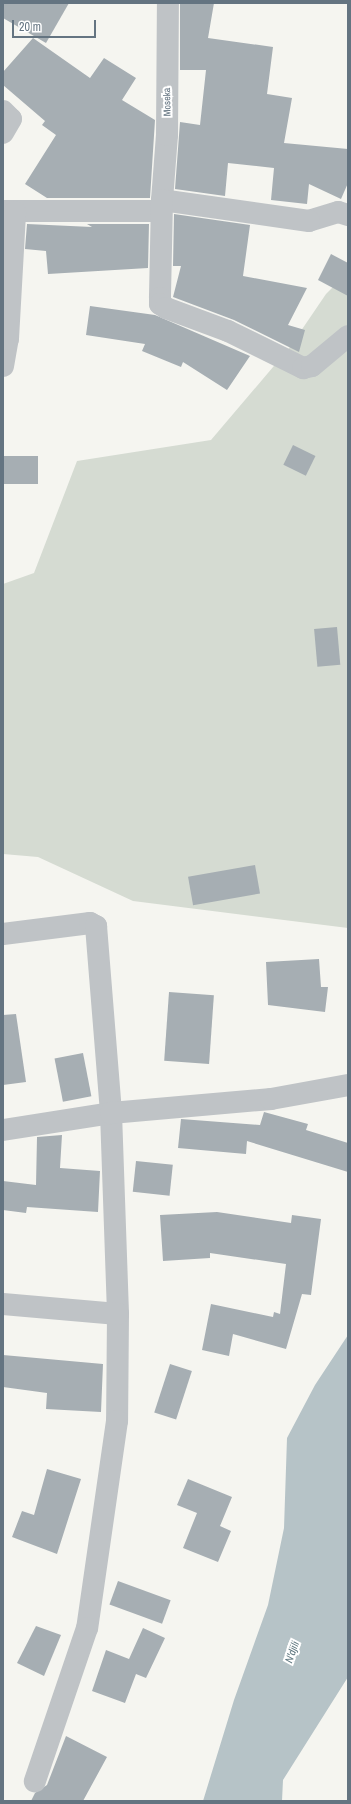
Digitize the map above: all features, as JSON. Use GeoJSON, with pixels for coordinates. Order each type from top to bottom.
{"type":"FeatureCollection","features":[{"type":"Feature","properties":{"kind":"street","name":"Moseka"},"geometry":{"type":"LineString","coordinates":[[168,3],[167,129],[161,205],[160,304],[166,308],[228,331],[303,368],[312,366],[348,336]]}},
{"type":"Feature","properties":{"kind":"street"},"geometry":{"type":"LineString","coordinates":[[3,111],[11,119],[3,133]]}},
{"type":"Feature","properties":{"kind":"street"},"geometry":{"type":"LineString","coordinates":[[3,366],[8,339],[9,211],[161,205],[308,220],[338,212],[348,215]]}},
{"type":"Feature","properties":{"kind":"street"},"geometry":{"type":"LineString","coordinates":[[3,934],[90,923],[96,926],[111,1113],[118,1314],[117,1421],[87,1628],[35,1780]]}},
{"type":"Feature","properties":{"kind":"street"},"geometry":{"type":"LineString","coordinates":[[3,1130],[111,1113],[271,1099],[348,1085]]}},
{"type":"Feature","properties":{"kind":"street"},"geometry":{"type":"LineString","coordinates":[[3,1304],[118,1314]]}},
{"type":"Feature","properties":{"kind":"shaded area"},"geometry":{"type":"Polygon","coordinates":[[[348,272],[348,928],[133,901],[38,857],[3,854],[3,584],[34,573],[77,461],[211,440],[290,347],[326,294],[348,272]]]}},
{"type":"Feature","properties":{"kind":"water","name":"N'djili"},"geometry":{"type":"Polygon","coordinates":[[[348,1335],[348,1677],[283,1780],[282,1801],[203,1801],[234,1700],[268,1605],[284,1528],[287,1438],[315,1385],[348,1335]]]}},
{"type":"Feature","properties":{"kind":"building"},"geometry":{"type":"Polygon","coordinates":[[[3,3],[69,3],[46,43],[3,18],[3,3]]]}},
{"type":"Feature","properties":{"kind":"building"},"geometry":{"type":"Polygon","coordinates":[[[180,3],[214,3],[208,38],[273,47],[267,94],[292,98],[284,143],[348,149],[348,183],[341,199],[309,184],[307,204],[271,200],[274,168],[228,163],[225,196],[175,189],[180,122],[200,125],[206,70],[180,70],[180,3]]]}},
{"type":"Feature","properties":{"kind":"building"},"geometry":{"type":"Polygon","coordinates":[[[33,38],[90,78],[104,58],[136,78],[122,100],[155,120],[150,198],[47,198],[25,184],[56,135],[42,125],[45,121],[3,85],[3,72],[33,38]]]}},
{"type":"Feature","properties":{"kind":"building"},"geometry":{"type":"Polygon","coordinates":[[[174,214],[250,225],[243,276],[307,288],[288,325],[305,330],[299,352],[234,320],[173,297],[181,266],[173,266],[174,214]]]}},
{"type":"Feature","properties":{"kind":"building"},"geometry":{"type":"Polygon","coordinates":[[[27,224],[92,227],[87,224],[149,224],[148,268],[48,274],[46,251],[25,249],[27,224]]]}},
{"type":"Feature","properties":{"kind":"building"},"geometry":{"type":"Polygon","coordinates":[[[331,254],[348,263],[348,296],[318,280],[331,254]]]}},
{"type":"Feature","properties":{"kind":"building"},"geometry":{"type":"Polygon","coordinates":[[[90,306],[155,315],[250,356],[227,390],[183,362],[181,367],[142,351],[145,344],[86,335],[90,306]]]}},
{"type":"Feature","properties":{"kind":"building"},"geometry":{"type":"Polygon","coordinates":[[[293,445],[315,456],[306,476],[283,465],[293,445]]]}},
{"type":"Feature","properties":{"kind":"building"},"geometry":{"type":"Polygon","coordinates":[[[3,456],[38,456],[38,484],[3,484],[3,456]]]}},
{"type":"Feature","properties":{"kind":"building"},"geometry":{"type":"Polygon","coordinates":[[[337,627],[340,665],[317,667],[314,629],[337,627]]]}},
{"type":"Feature","properties":{"kind":"building"},"geometry":{"type":"Polygon","coordinates":[[[255,865],[260,894],[193,905],[188,877],[255,865]]]}},
{"type":"Feature","properties":{"kind":"building"},"geometry":{"type":"Polygon","coordinates":[[[319,959],[321,987],[328,987],[325,1012],[268,1005],[266,962],[319,959]]]}},
{"type":"Feature","properties":{"kind":"building"},"geometry":{"type":"Polygon","coordinates":[[[169,992],[214,995],[209,1064],[164,1061],[169,992]]]}},
{"type":"Feature","properties":{"kind":"building"},"geometry":{"type":"Polygon","coordinates":[[[16,1014],[26,1082],[3,1085],[3,1015],[16,1014]]]}},
{"type":"Feature","properties":{"kind":"building"},"geometry":{"type":"Polygon","coordinates":[[[83,1053],[91,1096],[63,1102],[55,1059],[83,1053]]]}},
{"type":"Feature","properties":{"kind":"building"},"geometry":{"type":"Polygon","coordinates":[[[264,1112],[308,1124],[306,1130],[348,1143],[348,1172],[247,1141],[246,1154],[178,1148],[181,1119],[260,1125],[264,1112]]]}},
{"type":"Feature","properties":{"kind":"building"},"geometry":{"type":"Polygon","coordinates":[[[62,1135],[60,1168],[100,1171],[98,1212],[27,1207],[26,1213],[3,1210],[3,1181],[36,1185],[37,1137],[62,1135]]]}},
{"type":"Feature","properties":{"kind":"building"},"geometry":{"type":"Polygon","coordinates":[[[136,1161],[173,1165],[170,1196],[133,1192],[136,1161]]]}},
{"type":"Feature","properties":{"kind":"building"},"geometry":{"type":"Polygon","coordinates":[[[217,1212],[291,1223],[292,1215],[321,1219],[311,1295],[302,1294],[286,1349],[233,1334],[229,1356],[202,1350],[211,1304],[273,1317],[274,1312],[280,1314],[286,1264],[210,1253],[210,1258],[163,1261],[160,1215],[217,1212]]]}},
{"type":"Feature","properties":{"kind":"building"},"geometry":{"type":"Polygon","coordinates":[[[3,1355],[103,1364],[101,1412],[46,1409],[47,1393],[3,1387],[3,1355]]]}},
{"type":"Feature","properties":{"kind":"building"},"geometry":{"type":"Polygon","coordinates":[[[170,1364],[192,1371],[176,1420],[154,1413],[170,1364]]]}},
{"type":"Feature","properties":{"kind":"building"},"geometry":{"type":"Polygon","coordinates":[[[47,1469],[81,1479],[57,1554],[12,1537],[22,1511],[34,1515],[47,1469]]]}},
{"type":"Feature","properties":{"kind":"building"},"geometry":{"type":"Polygon","coordinates":[[[188,1479],[232,1497],[220,1526],[231,1531],[218,1562],[183,1548],[197,1513],[177,1505],[188,1479]]]}},
{"type":"Feature","properties":{"kind":"building"},"geometry":{"type":"Polygon","coordinates":[[[118,1581],[171,1600],[162,1624],[109,1604],[118,1581]]]}},
{"type":"Feature","properties":{"kind":"building"},"geometry":{"type":"Polygon","coordinates":[[[36,1626],[61,1635],[44,1676],[17,1663],[36,1626]]]}},
{"type":"Feature","properties":{"kind":"building"},"geometry":{"type":"Polygon","coordinates":[[[143,1628],[165,1638],[146,1678],[136,1674],[125,1703],[92,1691],[106,1650],[129,1659],[143,1628]]]}},
{"type":"Feature","properties":{"kind":"building"},"geometry":{"type":"Polygon","coordinates":[[[66,1736],[107,1757],[83,1801],[31,1801],[35,1793],[47,1785],[66,1736]]]}}]}
